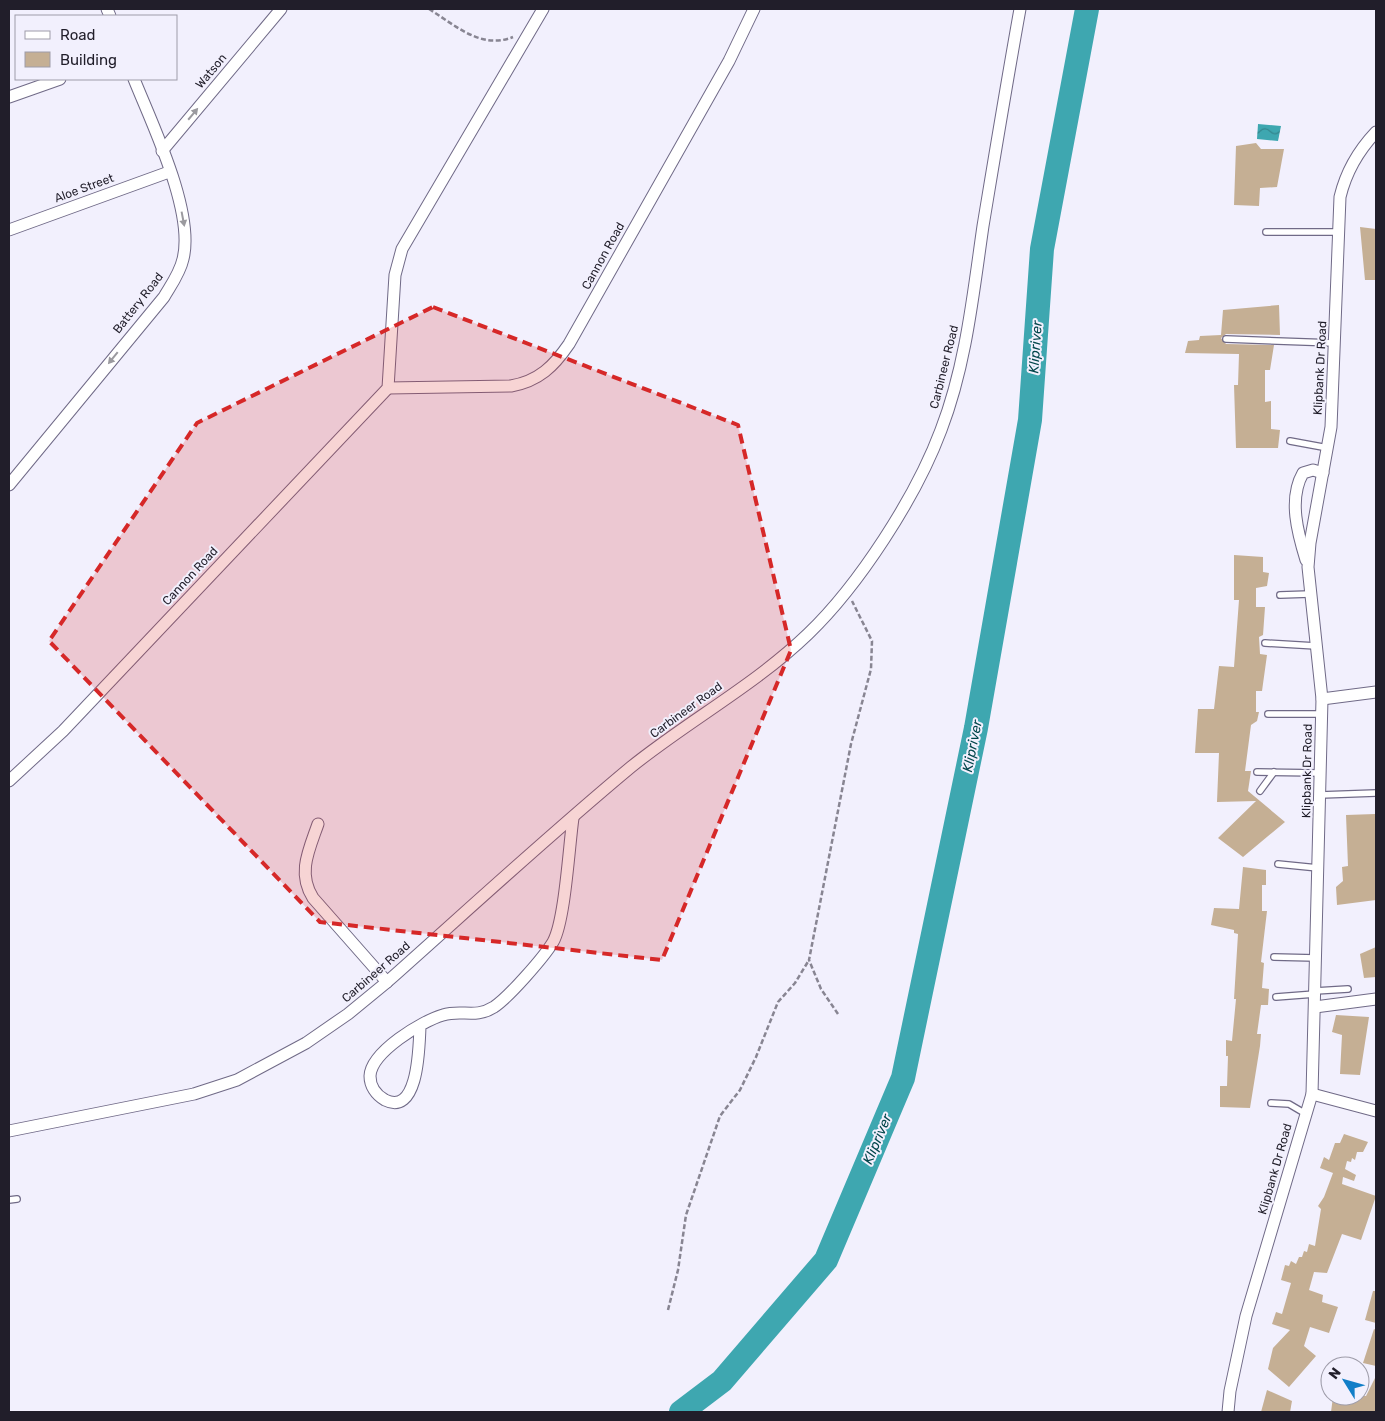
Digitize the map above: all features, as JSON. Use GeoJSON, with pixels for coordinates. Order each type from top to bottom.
{"type":"FeatureCollection","features":[{"type":"Feature","properties":{"kind":"street","name":"Watson"},"geometry":{"type":"LineString","coordinates":[[162,151],[281,9]]}},
{"type":"Feature","properties":{"kind":"street"},"geometry":{"type":"LineString","coordinates":[[388,388],[395,275],[402,249],[544,9]]}},
{"type":"Feature","properties":{"kind":"street","name":"Cannon Road"},"geometry":{"type":"LineString","coordinates":[[9,781],[63,731],[388,388],[511,386],[526,384],[550,369],[574,335],[729,61],[754,9]]}},
{"type":"Feature","properties":{"kind":"street","name":"Carbineer Road"},"geometry":{"type":"LineString","coordinates":[[9,1131],[194,1094],[237,1080],[306,1043],[348,1014],[387,982],[633,766],[806,636],[847,591],[868,562],[922,472],[940,432],[954,393],[965,347],[995,152],[1020,9]]}},
{"type":"Feature","properties":{"kind":"street"},"geometry":{"type":"LineString","coordinates":[[9,97],[57,80]]}},
{"type":"Feature","properties":{"kind":"street","name":"Battery Road"},"geometry":{"type":"LineString","coordinates":[[9,484],[174,281],[183,259],[186,234],[184,218],[162,151],[134,80]]}},
{"type":"Feature","properties":{"kind":"street","name":"Klipbank Dr Road"},"geometry":{"type":"LineString","coordinates":[[1228,1412],[1230,1391],[1246,1316],[1312,1094],[1322,699],[1308,567],[1310,543],[1328,448],[1335,343],[1338,211],[1344,182],[1352,164],[1376,132]]}},
{"type":"Feature","properties":{"kind":"street","name":"Aloe Street"},"geometry":{"type":"LineString","coordinates":[[9,230],[169,172]]}},
{"type":"Feature","properties":{"kind":"street"},"geometry":{"type":"LineString","coordinates":[[1308,567],[1296,529],[1297,494],[1303,473],[1313,470],[1323,473]]}},
{"type":"Feature","properties":{"kind":"street"},"geometry":{"type":"LineString","coordinates":[[1322,699],[1376,692]]}},
{"type":"Feature","properties":{"kind":"street"},"geometry":{"type":"LineString","coordinates":[[420,1027],[412,1088],[403,1099],[394,1102],[386,1101],[372,1087],[370,1077],[372,1066],[384,1050],[420,1027],[443,1015],[472,1015],[493,1007],[505,998],[551,944],[559,924],[573,818]]}},
{"type":"Feature","properties":{"kind":"street"},"geometry":{"type":"LineString","coordinates":[[318,824],[305,861],[304,878],[306,886],[312,898],[387,982]]}},
{"type":"Feature","properties":{"kind":"street"},"geometry":{"type":"LineString","coordinates":[[1315,1007],[1376,999]]}},
{"type":"Feature","properties":{"kind":"street"},"geometry":{"type":"LineString","coordinates":[[1312,1094],[1376,1111]]}},
{"type":"Feature","properties":{"kind":"lane"},"geometry":{"type":"LineString","coordinates":[[1266,232],[1338,232]]}},
{"type":"Feature","properties":{"kind":"lane"},"geometry":{"type":"LineString","coordinates":[[1226,339],[1335,343]]}},
{"type":"Feature","properties":{"kind":"lane"},"geometry":{"type":"LineString","coordinates":[[1290,441],[1328,448]]}},
{"type":"Feature","properties":{"kind":"lane"},"geometry":{"type":"LineString","coordinates":[[1280,595],[1310,594]]}},
{"type":"Feature","properties":{"kind":"lane"},"geometry":{"type":"LineString","coordinates":[[1264,643],[1316,646]]}},
{"type":"Feature","properties":{"kind":"lane"},"geometry":{"type":"LineString","coordinates":[[1268,714],[1322,714]]}},
{"type":"Feature","properties":{"kind":"lane"},"geometry":{"type":"LineString","coordinates":[[1257,772],[1320,773]]}},
{"type":"Feature","properties":{"kind":"lane"},"geometry":{"type":"LineString","coordinates":[[1260,791],[1274,772]]}},
{"type":"Feature","properties":{"kind":"lane"},"geometry":{"type":"LineString","coordinates":[[1320,794],[1376,793]]}},
{"type":"Feature","properties":{"kind":"lane"},"geometry":{"type":"LineString","coordinates":[[1278,864],[1318,868]]}},
{"type":"Feature","properties":{"kind":"lane"},"geometry":{"type":"LineString","coordinates":[[1274,957],[1316,958]]}},
{"type":"Feature","properties":{"kind":"lane"},"geometry":{"type":"LineString","coordinates":[[1276,997],[1348,989]]}},
{"type":"Feature","properties":{"kind":"lane"},"geometry":{"type":"LineString","coordinates":[[1271,1103],[1289,1104],[1306,1114]]}},
{"type":"Feature","properties":{"kind":"lane"},"geometry":{"type":"LineString","coordinates":[[9,1200],[17,1199]]}},
{"type":"Feature","properties":{"kind":"path"},"geometry":{"type":"LineString","coordinates":[[429,9],[480,40],[488,42],[506,40],[530,32]]}},
{"type":"Feature","properties":{"kind":"path"},"geometry":{"type":"LineString","coordinates":[[668,1310],[678,1270],[686,1214],[720,1116],[744,1082],[778,1002],[795,983],[809,960],[851,744],[871,669],[872,641],[847,591]]}},
{"type":"Feature","properties":{"kind":"path"},"geometry":{"type":"LineString","coordinates":[[809,960],[820,989],[838,1014]]}},
{"type":"Feature","properties":{"kind":"highlighted area"},"geometry":{"type":"Polygon","coordinates":[[[433,307],[738,425],[791,650],[662,960],[320,922],[49,641],[197,423],[433,307]]]}},
{"type":"Feature","properties":{"kind":"water"},"geometry":{"type":"Polygon","coordinates":[[[1258,124],[1281,126],[1278,141],[1257,139],[1258,124]]]}},
{"type":"Feature","properties":{"kind":"building"},"geometry":{"type":"Polygon","coordinates":[[[1256,143],[1261,149],[1284,149],[1277,187],[1260,188],[1259,206],[1234,205],[1236,146],[1256,143]]]}},
{"type":"Feature","properties":{"kind":"building"},"geometry":{"type":"Polygon","coordinates":[[[1360,227],[1376,229],[1376,280],[1365,280],[1360,227]]]}},
{"type":"Feature","properties":{"kind":"building"},"geometry":{"type":"Polygon","coordinates":[[[1279,305],[1280,335],[1226,334],[1221,338],[1226,344],[1274,345],[1270,370],[1265,370],[1265,402],[1271,401],[1271,429],[1280,430],[1278,448],[1236,448],[1234,385],[1238,385],[1239,354],[1185,353],[1188,341],[1199,340],[1200,336],[1221,335],[1223,310],[1279,305]]]}},
{"type":"Feature","properties":{"kind":"building"},"geometry":{"type":"Polygon","coordinates":[[[1234,555],[1263,557],[1263,572],[1269,573],[1267,586],[1256,588],[1256,607],[1265,607],[1263,635],[1259,637],[1260,654],[1267,655],[1262,691],[1256,691],[1256,712],[1259,712],[1257,721],[1251,725],[1245,771],[1251,771],[1248,791],[1285,822],[1243,857],[1218,838],[1256,801],[1217,802],[1219,753],[1195,753],[1198,709],[1214,709],[1219,666],[1234,667],[1239,600],[1234,600],[1234,555]]]}},
{"type":"Feature","properties":{"kind":"building"},"geometry":{"type":"Polygon","coordinates":[[[1375,814],[1376,900],[1337,905],[1336,887],[1343,881],[1342,867],[1348,866],[1346,815],[1375,814]]]}},
{"type":"Feature","properties":{"kind":"building"},"geometry":{"type":"Polygon","coordinates":[[[1243,867],[1266,870],[1266,885],[1262,885],[1262,911],[1267,911],[1261,962],[1264,963],[1262,988],[1269,989],[1268,1005],[1261,1005],[1257,1034],[1261,1034],[1260,1046],[1250,1108],[1220,1107],[1220,1086],[1227,1086],[1228,1056],[1226,1056],[1226,1040],[1232,1041],[1236,999],[1234,999],[1238,934],[1234,933],[1234,930],[1211,925],[1214,908],[1239,909],[1243,867]]]}},
{"type":"Feature","properties":{"kind":"building"},"geometry":{"type":"Polygon","coordinates":[[[1376,947],[1376,977],[1364,978],[1360,954],[1376,947]]]}},
{"type":"Feature","properties":{"kind":"building"},"geometry":{"type":"Polygon","coordinates":[[[1336,1015],[1369,1017],[1360,1075],[1340,1074],[1342,1035],[1332,1032],[1336,1015]]]}},
{"type":"Feature","properties":{"kind":"building"},"geometry":{"type":"Polygon","coordinates":[[[1344,1134],[1368,1142],[1363,1152],[1357,1152],[1355,1160],[1352,1158],[1351,1162],[1347,1161],[1345,1169],[1356,1175],[1354,1181],[1343,1177],[1342,1184],[1376,1196],[1361,1240],[1342,1234],[1327,1273],[1314,1272],[1309,1290],[1323,1295],[1322,1302],[1338,1307],[1329,1333],[1310,1327],[1304,1346],[1316,1356],[1289,1387],[1268,1369],[1273,1348],[1290,1330],[1272,1324],[1276,1312],[1282,1314],[1291,1283],[1281,1280],[1285,1265],[1289,1266],[1291,1261],[1296,1264],[1304,1251],[1307,1252],[1309,1244],[1315,1246],[1321,1209],[1318,1206],[1324,1197],[1333,1173],[1320,1168],[1324,1157],[1329,1160],[1335,1143],[1340,1143],[1344,1134]]]}},
{"type":"Feature","properties":{"kind":"building"},"geometry":{"type":"Polygon","coordinates":[[[1373,1291],[1376,1291],[1376,1323],[1365,1320],[1373,1291]]]}},
{"type":"Feature","properties":{"kind":"building"},"geometry":{"type":"Polygon","coordinates":[[[1374,1329],[1376,1330],[1376,1366],[1370,1365],[1370,1356],[1365,1356],[1374,1329]]]}},
{"type":"Feature","properties":{"kind":"building"},"geometry":{"type":"Polygon","coordinates":[[[1376,1376],[1376,1412],[1331,1412],[1332,1406],[1370,1406],[1370,1388],[1376,1376]]]}},
{"type":"Feature","properties":{"kind":"building"},"geometry":{"type":"Polygon","coordinates":[[[1267,1390],[1292,1401],[1290,1412],[1261,1412],[1267,1390]]]}},
{"type":"Feature","properties":{"kind":"waterway","name":"Klipriver"},"geometry":{"type":"LineString","coordinates":[[681,1412],[722,1381],[826,1260],[903,1078],[976,728],[1030,420],[1042,249],[1087,9]]}}]}
